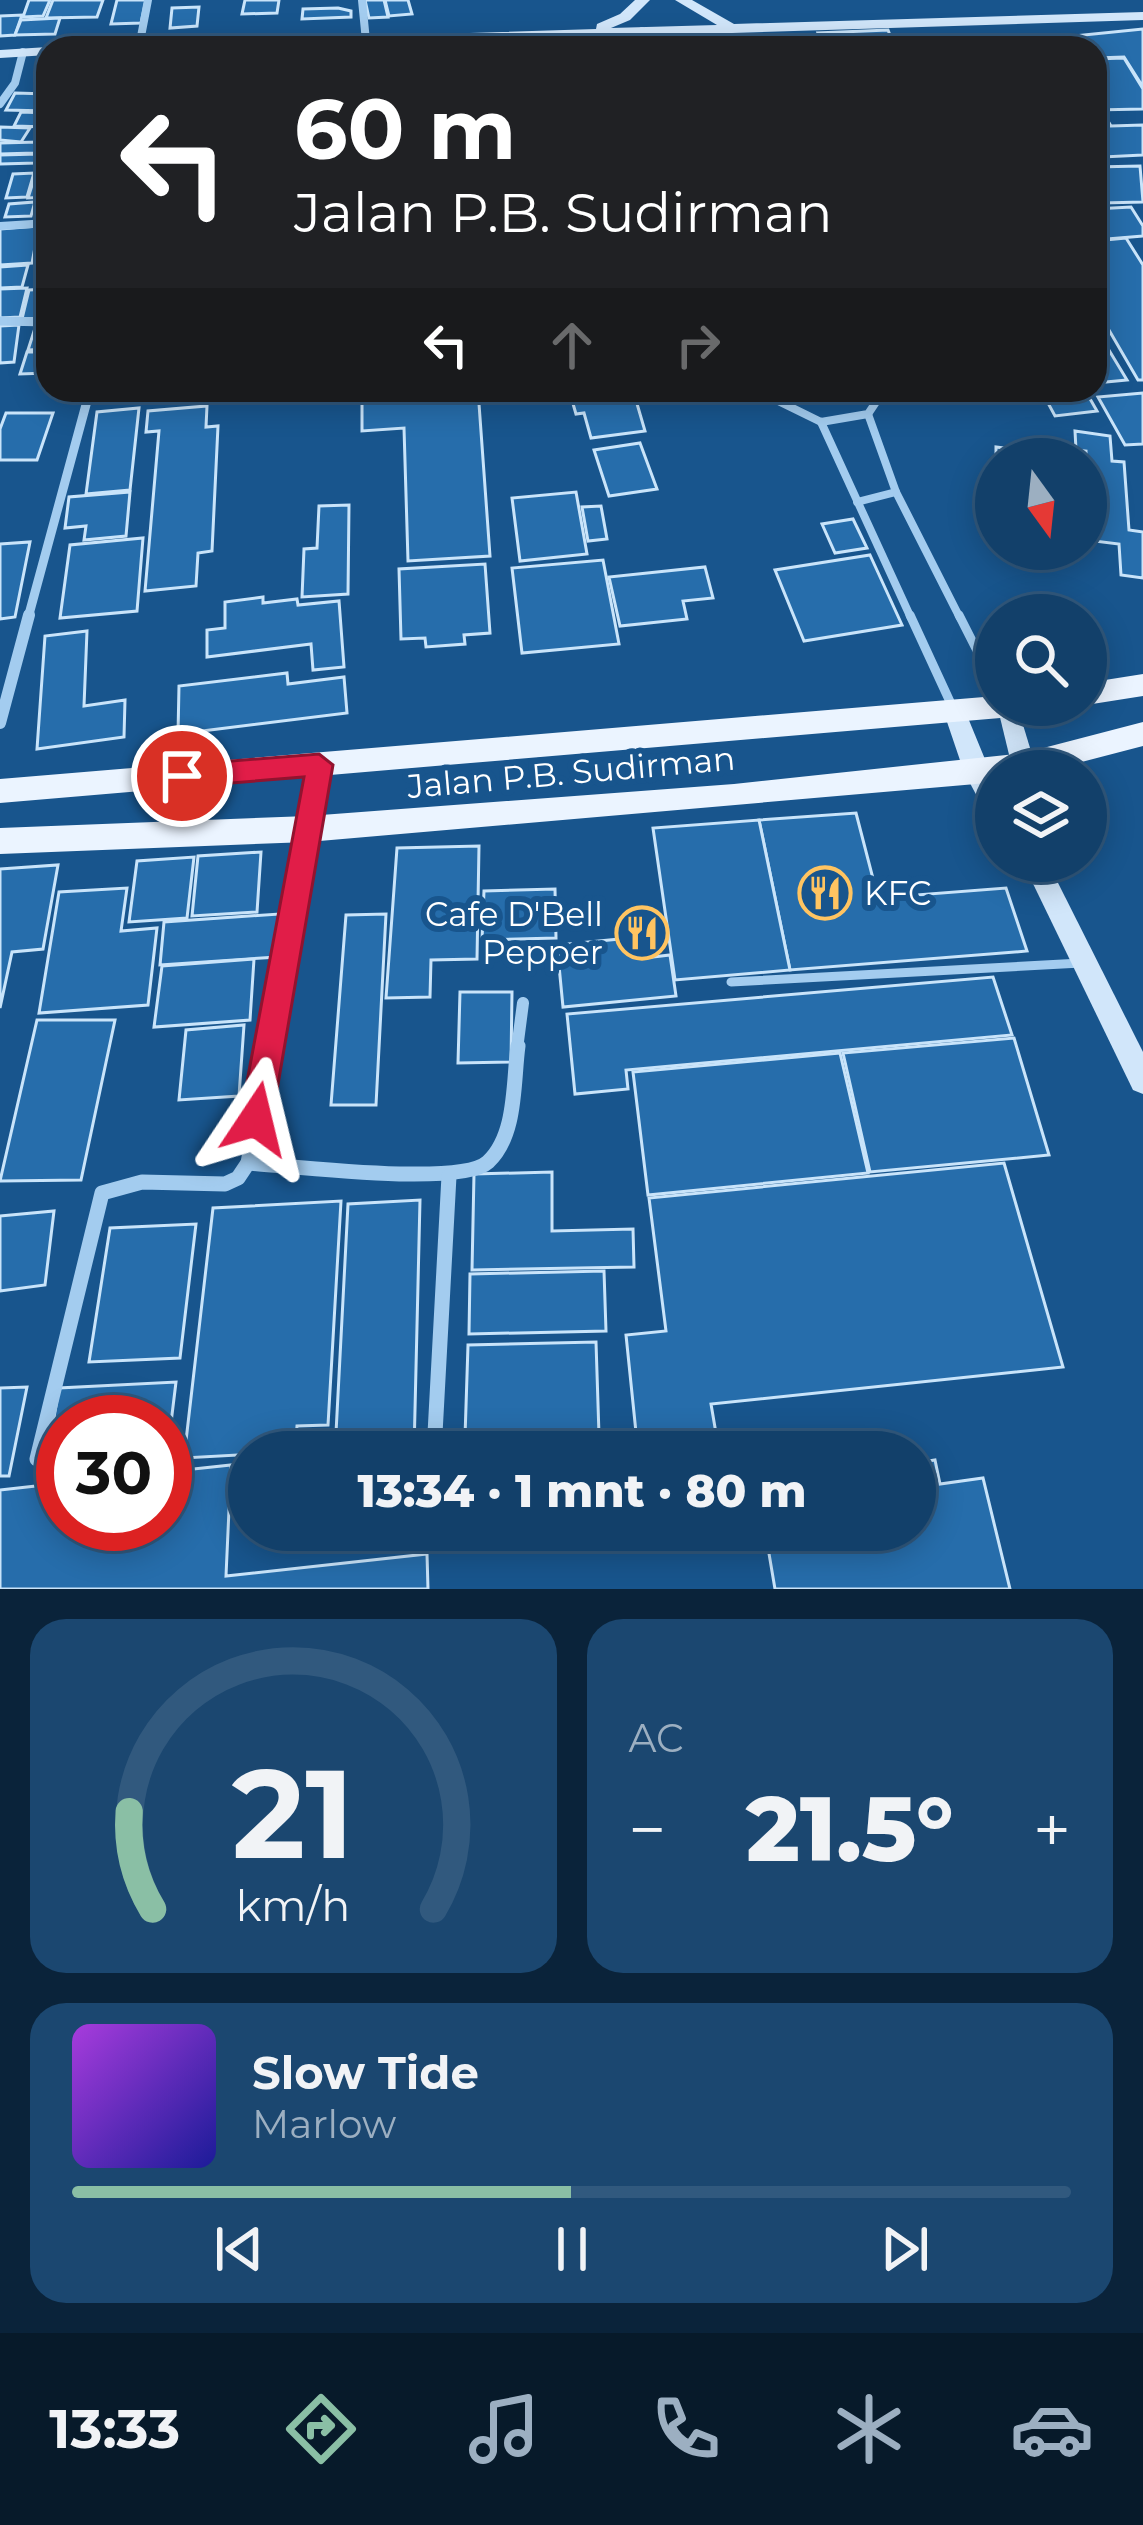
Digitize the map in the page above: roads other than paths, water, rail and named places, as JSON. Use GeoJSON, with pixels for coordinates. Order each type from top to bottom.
{"type":"FeatureCollection","features":[{"type":"Feature","properties":{"kind":"main road"},"geometry":{"type":"LineString","coordinates":[[589,33],[625,17],[643,0]]}},
{"type":"Feature","properties":{"kind":"main road"},"geometry":{"type":"LineString","coordinates":[[682,0],[732,27]]}},
{"type":"Feature","properties":{"kind":"main road"},"geometry":{"type":"LineString","coordinates":[[505,36],[1143,16]]}},
{"type":"Feature","properties":{"kind":"main road"},"geometry":{"type":"LineString","coordinates":[[0,53],[36,51]]}},
{"type":"Feature","properties":{"kind":"main road"},"geometry":{"type":"LineString","coordinates":[[1107,691],[1143,685]]}},
{"type":"Feature","properties":{"kind":"main road","name":"Jalan P.B. Sudirman"},"geometry":{"type":"LineString","coordinates":[[0,791],[975,709]]}},
{"type":"Feature","properties":{"kind":"main road"},"geometry":{"type":"LineString","coordinates":[[956,713],[975,769]]}},
{"type":"Feature","properties":{"kind":"main road","name":"Jalan P.B. Sudirman"},"geometry":{"type":"LineString","coordinates":[[1087,750],[1143,734]]}},
{"type":"Feature","properties":{"kind":"main road","name":"Jalan P.B. Sudirman"},"geometry":{"type":"LineString","coordinates":[[0,841],[308,829],[975,772]]}},
{"type":"Feature","properties":{"kind":"main road"},"geometry":{"type":"LineString","coordinates":[[1048,882],[1143,1081]]}},
{"type":"Feature","properties":{"kind":"street"},"geometry":{"type":"LineString","coordinates":[[142,36],[148,0]]}},
{"type":"Feature","properties":{"kind":"street"},"geometry":{"type":"LineString","coordinates":[[362,0],[366,36]]}},
{"type":"Feature","properties":{"kind":"street"},"geometry":{"type":"LineString","coordinates":[[0,104],[15,83],[23,52]]}},
{"type":"Feature","properties":{"kind":"street"},"geometry":{"type":"LineString","coordinates":[[0,226],[36,224]]}},
{"type":"Feature","properties":{"kind":"street"},"geometry":{"type":"LineString","coordinates":[[0,321],[36,322]]}},
{"type":"Feature","properties":{"kind":"street"},"geometry":{"type":"LineString","coordinates":[[0,723],[87,402]]}},
{"type":"Feature","properties":{"kind":"street"},"geometry":{"type":"LineString","coordinates":[[52,1395],[101,1192],[110,1185],[224,1184],[238,1178],[248,1162],[319,765]]}},
{"type":"Feature","properties":{"kind":"street"},"geometry":{"type":"LineString","coordinates":[[248,1162],[448,1176],[487,1164],[507,1133],[523,1003]]}},
{"type":"Feature","properties":{"kind":"street"},"geometry":{"type":"LineString","coordinates":[[435,1431],[448,1176]]}},
{"type":"Feature","properties":{"kind":"lane"},"geometry":{"type":"LineString","coordinates":[[642,31],[643,36]]}},
{"type":"Feature","properties":{"kind":"lane"},"geometry":{"type":"LineString","coordinates":[[780,402],[821,422],[868,414],[876,402]]}},
{"type":"Feature","properties":{"kind":"lane"},"geometry":{"type":"LineString","coordinates":[[868,414],[896,492],[975,639]]}},
{"type":"Feature","properties":{"kind":"lane"},"geometry":{"type":"LineString","coordinates":[[821,422],[956,713]]}},
{"type":"Feature","properties":{"kind":"lane"},"geometry":{"type":"LineString","coordinates":[[857,502],[896,492]]}},
{"type":"Feature","properties":{"kind":"lane"},"geometry":{"type":"LineString","coordinates":[[731,982],[1087,963]]}},
{"type":"Feature","properties":{"kind":"place","name":"KFC"},"geometry":{"type":"Point","coordinates":[825,893]}},
{"type":"Feature","properties":{"kind":"place","name":"Cafe D'Bell Pepper"},"geometry":{"type":"Point","coordinates":[642,933]}}]}
